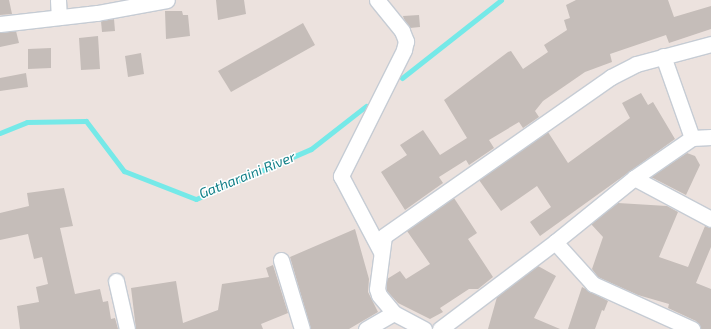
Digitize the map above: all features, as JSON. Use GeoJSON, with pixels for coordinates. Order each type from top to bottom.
{"type":"FeatureCollection","features":[{"type":"Feature","properties":{"kind":"street"},"geometry":{"type":"LineString","coordinates":[[58,0],[59,18]]}},
{"type":"Feature","properties":{"kind":"street"},"geometry":{"type":"LineString","coordinates":[[0,24],[59,18],[167,0]]}},
{"type":"Feature","properties":{"kind":"street"},"geometry":{"type":"LineString","coordinates":[[377,0],[402,31],[406,40],[404,50],[342,176],[381,252]]}},
{"type":"Feature","properties":{"kind":"street"},"geometry":{"type":"LineString","coordinates":[[424,329],[394,313],[377,288],[384,236],[611,77],[636,64],[711,44]]}},
{"type":"Feature","properties":{"kind":"street"},"geometry":{"type":"LineString","coordinates":[[663,56],[692,138]]}},
{"type":"Feature","properties":{"kind":"street"},"geometry":{"type":"LineString","coordinates":[[442,329],[555,242],[634,178],[692,138],[711,137]]}},
{"type":"Feature","properties":{"kind":"street"},"geometry":{"type":"LineString","coordinates":[[634,178],[710,214]]}},
{"type":"Feature","properties":{"kind":"street"},"geometry":{"type":"LineString","coordinates":[[555,242],[592,284],[692,329]]}},
{"type":"Feature","properties":{"kind":"street"},"geometry":{"type":"LineString","coordinates":[[281,260],[302,329]]}},
{"type":"Feature","properties":{"kind":"street"},"geometry":{"type":"LineString","coordinates":[[116,281],[127,329]]}},
{"type":"Feature","properties":{"kind":"street"},"geometry":{"type":"LineString","coordinates":[[366,329],[394,313]]}},
{"type":"Feature","properties":{"kind":"building"},"geometry":{"type":"Polygon","coordinates":[[[0,0],[9,0],[12,14],[0,15],[0,0]]]}},
{"type":"Feature","properties":{"kind":"building"},"geometry":{"type":"Polygon","coordinates":[[[216,0],[244,0],[246,14],[218,20],[216,0]]]}},
{"type":"Feature","properties":{"kind":"building"},"geometry":{"type":"Polygon","coordinates":[[[576,0],[668,0],[674,17],[711,6],[711,29],[669,43],[666,35],[610,54],[612,62],[585,72],[543,101],[535,111],[539,117],[523,128],[519,122],[489,140],[494,148],[469,165],[466,160],[439,177],[443,183],[405,210],[381,172],[407,155],[400,145],[423,130],[440,155],[467,138],[444,100],[508,52],[511,51],[523,69],[548,52],[544,45],[567,30],[564,20],[570,18],[566,5],[576,0]]]}},
{"type":"Feature","properties":{"kind":"building"},"geometry":{"type":"Polygon","coordinates":[[[165,11],[182,11],[183,15],[188,15],[190,36],[166,39],[165,11]]]}},
{"type":"Feature","properties":{"kind":"building"},"geometry":{"type":"Polygon","coordinates":[[[419,15],[420,27],[410,28],[403,16],[419,15]]]}},
{"type":"Feature","properties":{"kind":"building"},"geometry":{"type":"Polygon","coordinates":[[[114,19],[115,31],[102,32],[101,21],[114,19]]]}},
{"type":"Feature","properties":{"kind":"building"},"geometry":{"type":"Polygon","coordinates":[[[303,23],[315,45],[231,92],[218,71],[303,23]]]}},
{"type":"Feature","properties":{"kind":"building"},"geometry":{"type":"Polygon","coordinates":[[[16,31],[19,43],[0,47],[0,33],[16,31]]]}},
{"type":"Feature","properties":{"kind":"building"},"geometry":{"type":"Polygon","coordinates":[[[98,36],[100,69],[81,70],[79,38],[98,36]]]}},
{"type":"Feature","properties":{"kind":"building"},"geometry":{"type":"Polygon","coordinates":[[[51,48],[51,68],[28,69],[28,49],[51,48]]]}},
{"type":"Feature","properties":{"kind":"building"},"geometry":{"type":"Polygon","coordinates":[[[141,53],[144,74],[128,77],[125,56],[141,53]]]}},
{"type":"Feature","properties":{"kind":"building"},"geometry":{"type":"Polygon","coordinates":[[[26,73],[28,87],[0,91],[0,78],[26,73]]]}},
{"type":"Feature","properties":{"kind":"building"},"geometry":{"type":"Polygon","coordinates":[[[641,93],[648,105],[653,102],[675,139],[540,236],[530,222],[551,207],[537,186],[501,211],[479,180],[548,132],[568,163],[630,118],[622,103],[641,93]]]}},
{"type":"Feature","properties":{"kind":"building"},"geometry":{"type":"Polygon","coordinates":[[[687,153],[695,156],[700,165],[686,195],[651,177],[687,153]]]}},
{"type":"Feature","properties":{"kind":"building"},"geometry":{"type":"Polygon","coordinates":[[[64,188],[73,226],[60,228],[75,294],[100,289],[103,302],[108,301],[111,319],[115,318],[118,329],[20,329],[17,306],[39,302],[36,287],[48,284],[42,257],[34,259],[28,234],[0,240],[0,213],[29,206],[27,193],[64,188]]]}},
{"type":"Feature","properties":{"kind":"building"},"geometry":{"type":"Polygon","coordinates":[[[454,198],[477,233],[468,239],[493,277],[478,289],[469,289],[440,308],[443,312],[430,319],[398,303],[387,291],[387,279],[400,271],[406,279],[430,264],[407,231],[454,198]]]}},
{"type":"Feature","properties":{"kind":"building"},"geometry":{"type":"Polygon","coordinates":[[[618,203],[667,206],[678,212],[659,257],[688,267],[705,226],[711,228],[711,247],[696,283],[711,289],[711,329],[701,329],[696,321],[668,308],[669,304],[638,295],[598,277],[592,269],[603,237],[591,224],[618,203]]]}},
{"type":"Feature","properties":{"kind":"building"},"geometry":{"type":"Polygon","coordinates":[[[355,229],[369,279],[368,292],[378,312],[349,329],[311,329],[290,257],[355,229]]]}},
{"type":"Feature","properties":{"kind":"building"},"geometry":{"type":"Polygon","coordinates":[[[273,265],[288,313],[261,324],[263,329],[136,329],[131,288],[176,281],[183,323],[218,310],[222,284],[269,277],[266,268],[273,265]]]}},
{"type":"Feature","properties":{"kind":"building"},"geometry":{"type":"Polygon","coordinates":[[[538,266],[556,276],[534,318],[560,329],[488,329],[497,297],[538,266]]]}},
{"type":"Feature","properties":{"kind":"building"},"geometry":{"type":"Polygon","coordinates":[[[582,287],[608,301],[604,311],[602,310],[595,329],[568,329],[582,287]]]}},
{"type":"Feature","properties":{"kind":"waterway","name":"Gatharaini River"},"geometry":{"type":"LineString","coordinates":[[402,78],[501,0]]}},
{"type":"Feature","properties":{"kind":"waterway","name":"Gatharaini River"},"geometry":{"type":"LineString","coordinates":[[0,133],[27,122],[86,121],[124,171],[196,199],[311,149],[366,106]]}}]}
